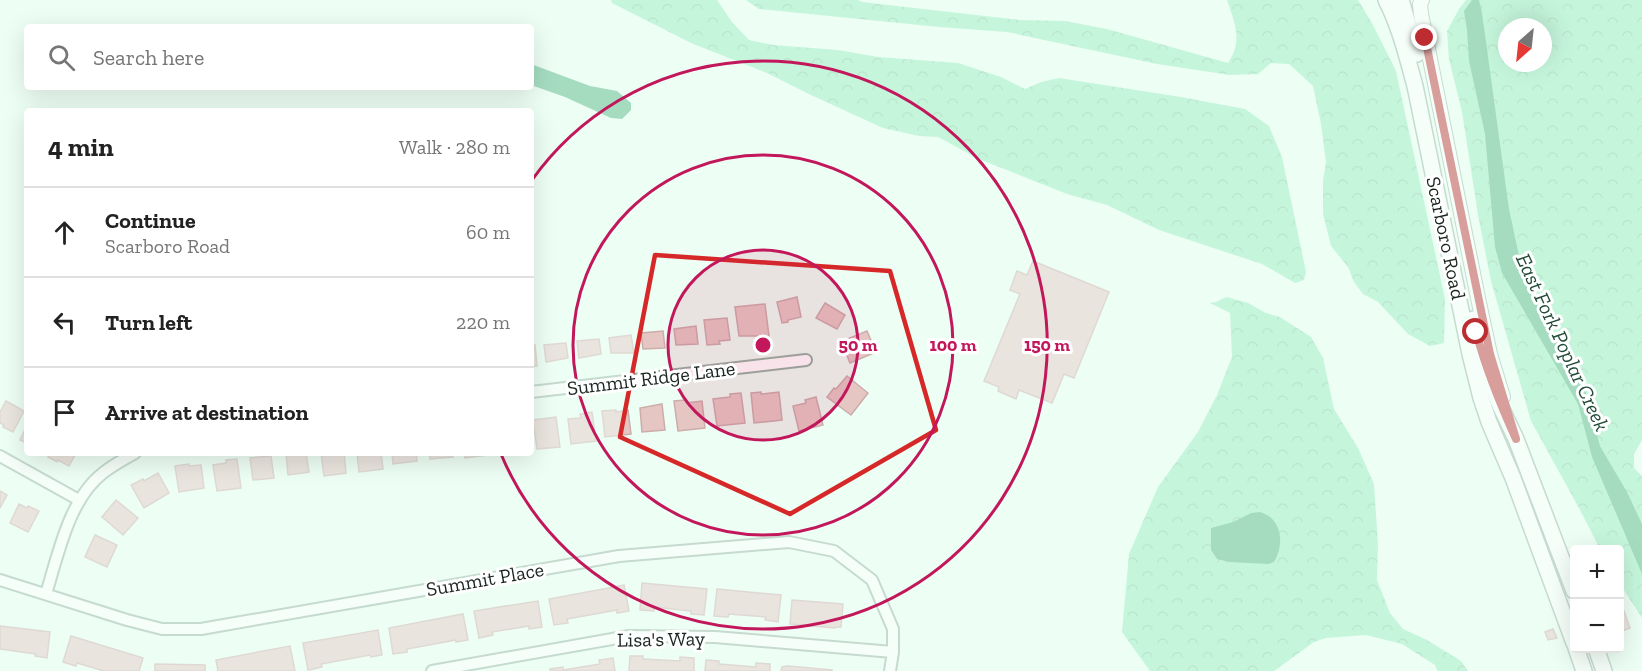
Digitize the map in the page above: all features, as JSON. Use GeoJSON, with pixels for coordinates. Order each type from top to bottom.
{"type":"FeatureCollection","features":[{"type":"Feature","properties":{"kind":"main road","name":"Scarboro Road"},"geometry":{"type":"LineString","coordinates":[[1386,0],[1394,18],[1415,86],[1481,398],[1570,630]]}},
{"type":"Feature","properties":{"kind":"main road","name":"Scarboro Road"},"geometry":{"type":"LineString","coordinates":[[1401,0],[1421,68],[1476,332],[1492,384],[1570,578]]}},
{"type":"Feature","properties":{"kind":"main road"},"geometry":{"type":"LineString","coordinates":[[1578,653],[1584,671]]}},
{"type":"Feature","properties":{"kind":"main road"},"geometry":{"type":"LineString","coordinates":[[1598,653],[1604,671]]}},
{"type":"Feature","properties":{"kind":"street"},"geometry":{"type":"LineString","coordinates":[[1422,0],[1421,14],[1478,298],[1490,354],[1516,439]]}},
{"type":"Feature","properties":{"kind":"street","name":"Summit Ridge Lane"},"geometry":{"type":"LineString","coordinates":[[534,392],[806,360]]}},
{"type":"Feature","properties":{"kind":"street"},"geometry":{"type":"LineString","coordinates":[[0,456],[79,500]]}},
{"type":"Feature","properties":{"kind":"street"},"geometry":{"type":"LineString","coordinates":[[46,594],[70,519],[79,500],[102,474],[130,456]]}},
{"type":"Feature","properties":{"kind":"street","name":"Summit Place"},"geometry":{"type":"LineString","coordinates":[[0,579],[162,629],[201,629],[619,556],[789,542],[834,551],[872,580],[892,629],[893,652],[890,671]]}},
{"type":"Feature","properties":{"kind":"street","name":"Lisa's Way"},"geometry":{"type":"LineString","coordinates":[[432,671],[629,636],[715,638],[893,652]]}},
{"type":"Feature","properties":{"kind":"highlighted area"},"geometry":{"type":"Polygon","coordinates":[[[655,255],[890,271],[936,430],[790,514],[620,437],[655,255]]]}},
{"type":"Feature","properties":{"kind":"green space"},"geometry":{"type":"Polygon","coordinates":[[[611,0],[717,0],[732,22],[749,40],[773,45],[958,63],[1001,77],[1025,89],[1059,78],[1245,109],[1269,126],[1282,157],[1306,272],[1304,280],[1295,283],[1262,264],[1159,230],[1107,205],[1067,194],[979,159],[938,137],[919,136],[883,128],[767,73],[691,43],[612,3],[611,0]]]}},
{"type":"Feature","properties":{"kind":"green space"},"geometry":{"type":"Polygon","coordinates":[[[746,0],[858,0],[1020,20],[1065,21],[1107,29],[1228,63],[1233,55],[1236,32],[1227,0],[1358,0],[1396,71],[1445,299],[1444,343],[1430,346],[1408,334],[1378,302],[1363,294],[1354,282],[1348,267],[1331,246],[1323,214],[1323,181],[1326,162],[1313,86],[1289,64],[1271,63],[1258,74],[1230,75],[1157,64],[1007,32],[759,9],[746,0]]]}},
{"type":"Feature","properties":{"kind":"green space"},"geometry":{"type":"Polygon","coordinates":[[[1466,0],[1642,0],[1642,440],[1634,454],[1634,468],[1642,476],[1642,618],[1624,590],[1624,545],[1598,545],[1531,421],[1491,281],[1462,112],[1449,59],[1447,31],[1466,0]]]}},
{"type":"Feature","properties":{"kind":"green space"},"geometry":{"type":"Polygon","coordinates":[[[1227,297],[1248,303],[1266,313],[1280,317],[1311,337],[1323,358],[1334,409],[1358,448],[1374,484],[1378,544],[1377,580],[1390,613],[1403,629],[1427,640],[1461,661],[1468,671],[1438,671],[1435,665],[1402,644],[1366,635],[1326,638],[1314,642],[1274,671],[1150,671],[1122,632],[1129,554],[1158,487],[1198,432],[1217,395],[1232,357],[1230,313],[1210,303],[1227,297]]]}},
{"type":"Feature","properties":{"kind":"shaded area","name":"East Fork Poplar Creek"},"geometry":{"type":"Polygon","coordinates":[[[1472,0],[1479,0],[1482,13],[1509,209],[1521,265],[1530,292],[1586,393],[1600,446],[1627,492],[1642,524],[1642,574],[1592,457],[1578,404],[1502,273],[1495,247],[1485,134],[1469,61],[1464,11],[1472,0]]]}},
{"type":"Feature","properties":{"kind":"shaded area"},"geometry":{"type":"Polygon","coordinates":[[[534,65],[590,86],[617,91],[631,103],[631,110],[622,119],[611,118],[534,86],[534,65]]]}},
{"type":"Feature","properties":{"kind":"shaded area"},"geometry":{"type":"Polygon","coordinates":[[[1260,512],[1273,520],[1279,532],[1280,547],[1274,562],[1269,564],[1229,562],[1217,559],[1211,550],[1211,528],[1233,522],[1251,513],[1260,512]]]}},
{"type":"Feature","properties":{"kind":"building"},"geometry":{"type":"Polygon","coordinates":[[[1033,261],[1109,292],[1074,378],[1064,374],[1052,403],[1019,390],[1016,399],[998,391],[999,387],[984,381],[1020,294],[1010,290],[1017,271],[1027,275],[1033,261]]]}},
{"type":"Feature","properties":{"kind":"building"},"geometry":{"type":"Polygon","coordinates":[[[797,297],[801,317],[782,323],[777,302],[797,297]]]}},
{"type":"Feature","properties":{"kind":"building"},"geometry":{"type":"Polygon","coordinates":[[[825,303],[845,315],[837,329],[816,318],[825,303]]]}},
{"type":"Feature","properties":{"kind":"building"},"geometry":{"type":"Polygon","coordinates":[[[765,304],[769,336],[739,336],[735,307],[765,304]]]}},
{"type":"Feature","properties":{"kind":"building"},"geometry":{"type":"Polygon","coordinates":[[[727,318],[730,340],[707,345],[704,320],[727,318]]]}},
{"type":"Feature","properties":{"kind":"building"},"geometry":{"type":"Polygon","coordinates":[[[696,326],[698,344],[676,345],[674,329],[696,326]]]}},
{"type":"Feature","properties":{"kind":"building"},"geometry":{"type":"Polygon","coordinates":[[[663,331],[665,348],[643,349],[641,333],[663,331]]]}},
{"type":"Feature","properties":{"kind":"building"},"geometry":{"type":"Polygon","coordinates":[[[867,331],[876,352],[850,363],[846,353],[843,355],[838,343],[867,331]]]}},
{"type":"Feature","properties":{"kind":"building"},"geometry":{"type":"Polygon","coordinates":[[[631,335],[634,353],[611,353],[609,338],[631,335]]]}},
{"type":"Feature","properties":{"kind":"building"},"geometry":{"type":"Polygon","coordinates":[[[599,339],[601,354],[579,358],[577,341],[599,339]]]}},
{"type":"Feature","properties":{"kind":"building"},"geometry":{"type":"Polygon","coordinates":[[[566,343],[568,358],[546,362],[544,345],[566,343]]]}},
{"type":"Feature","properties":{"kind":"building"},"geometry":{"type":"Polygon","coordinates":[[[534,345],[535,345],[537,366],[534,366],[534,345]]]}},
{"type":"Feature","properties":{"kind":"building"},"geometry":{"type":"Polygon","coordinates":[[[847,376],[868,393],[851,415],[827,397],[847,376]]]}},
{"type":"Feature","properties":{"kind":"building"},"geometry":{"type":"Polygon","coordinates":[[[761,392],[761,394],[779,392],[782,420],[754,423],[751,393],[761,392]]]}},
{"type":"Feature","properties":{"kind":"building"},"geometry":{"type":"Polygon","coordinates":[[[741,393],[745,423],[717,426],[713,399],[741,393]]]}},
{"type":"Feature","properties":{"kind":"building"},"geometry":{"type":"Polygon","coordinates":[[[816,397],[823,425],[799,431],[793,406],[806,403],[805,400],[816,397]]]}},
{"type":"Feature","properties":{"kind":"building"},"geometry":{"type":"Polygon","coordinates":[[[685,400],[686,403],[702,401],[705,428],[678,431],[674,401],[685,400]]]}},
{"type":"Feature","properties":{"kind":"building"},"geometry":{"type":"Polygon","coordinates":[[[6,401],[24,411],[13,432],[0,423],[0,412],[6,401]]]}},
{"type":"Feature","properties":{"kind":"building"},"geometry":{"type":"Polygon","coordinates":[[[662,404],[665,430],[642,432],[640,408],[662,404]]]}},
{"type":"Feature","properties":{"kind":"building"},"geometry":{"type":"Polygon","coordinates":[[[616,410],[616,412],[628,410],[631,434],[605,437],[602,411],[616,410]]]}},
{"type":"Feature","properties":{"kind":"building"},"geometry":{"type":"Polygon","coordinates":[[[592,412],[596,441],[571,444],[568,419],[581,418],[580,414],[592,412]]]}},
{"type":"Feature","properties":{"kind":"building"},"geometry":{"type":"Polygon","coordinates":[[[556,417],[560,447],[537,449],[534,420],[556,417]]]}},
{"type":"Feature","properties":{"kind":"building"},"geometry":{"type":"Polygon","coordinates":[[[48,456],[74,456],[69,466],[48,456]]]}},
{"type":"Feature","properties":{"kind":"building"},"geometry":{"type":"Polygon","coordinates":[[[271,456],[274,478],[253,480],[250,458],[271,456]]]}},
{"type":"Feature","properties":{"kind":"building"},"geometry":{"type":"Polygon","coordinates":[[[286,456],[306,456],[309,472],[288,475],[286,456]]]}},
{"type":"Feature","properties":{"kind":"building"},"geometry":{"type":"Polygon","coordinates":[[[321,456],[344,456],[346,473],[324,476],[321,456]]]}},
{"type":"Feature","properties":{"kind":"building"},"geometry":{"type":"Polygon","coordinates":[[[357,456],[381,456],[383,469],[359,472],[357,456]]]}},
{"type":"Feature","properties":{"kind":"building"},"geometry":{"type":"Polygon","coordinates":[[[392,456],[416,456],[417,461],[393,464],[392,456]]]}},
{"type":"Feature","properties":{"kind":"building"},"geometry":{"type":"Polygon","coordinates":[[[430,456],[453,457],[430,459],[430,456]]]}},
{"type":"Feature","properties":{"kind":"building"},"geometry":{"type":"Polygon","coordinates":[[[237,459],[241,488],[217,491],[213,465],[237,459]]]}},
{"type":"Feature","properties":{"kind":"building"},"geometry":{"type":"Polygon","coordinates":[[[189,464],[189,466],[201,465],[204,488],[179,492],[175,466],[189,464]]]}},
{"type":"Feature","properties":{"kind":"building"},"geometry":{"type":"Polygon","coordinates":[[[158,473],[169,493],[144,508],[131,485],[158,473]]]}},
{"type":"Feature","properties":{"kind":"building"},"geometry":{"type":"Polygon","coordinates":[[[0,491],[7,495],[0,508],[0,491]]]}},
{"type":"Feature","properties":{"kind":"building"},"geometry":{"type":"Polygon","coordinates":[[[116,500],[138,518],[123,535],[102,517],[116,500]]]}},
{"type":"Feature","properties":{"kind":"building"},"geometry":{"type":"Polygon","coordinates":[[[19,504],[39,511],[28,532],[10,523],[19,504]]]}},
{"type":"Feature","properties":{"kind":"building"},"geometry":{"type":"Polygon","coordinates":[[[95,535],[117,545],[107,567],[85,557],[95,535]]]}},
{"type":"Feature","properties":{"kind":"building"},"geometry":{"type":"Polygon","coordinates":[[[642,583],[707,589],[704,615],[691,614],[691,611],[654,607],[654,611],[640,610],[642,583]]]}},
{"type":"Feature","properties":{"kind":"building"},"geometry":{"type":"Polygon","coordinates":[[[624,585],[629,611],[617,613],[617,610],[567,619],[568,623],[554,625],[549,599],[624,585]]]}},
{"type":"Feature","properties":{"kind":"building"},"geometry":{"type":"Polygon","coordinates":[[[717,589],[781,595],[778,622],[765,620],[766,617],[729,614],[728,617],[714,616],[717,589]]]}},
{"type":"Feature","properties":{"kind":"building"},"geometry":{"type":"Polygon","coordinates":[[[792,600],[843,604],[841,627],[790,624],[792,600]]]}},
{"type":"Feature","properties":{"kind":"building"},"geometry":{"type":"Polygon","coordinates":[[[538,601],[542,627],[529,629],[529,626],[492,632],[493,635],[479,638],[474,611],[538,601]]]}},
{"type":"Feature","properties":{"kind":"building"},"geometry":{"type":"Polygon","coordinates":[[[1624,611],[1630,628],[1624,630],[1624,611]]]}},
{"type":"Feature","properties":{"kind":"building"},"geometry":{"type":"Polygon","coordinates":[[[463,614],[468,640],[407,649],[407,652],[393,654],[389,628],[463,614]]]}},
{"type":"Feature","properties":{"kind":"building"},"geometry":{"type":"Polygon","coordinates":[[[0,626],[50,632],[47,658],[35,656],[36,654],[0,649],[0,626]]]}},
{"type":"Feature","properties":{"kind":"building"},"geometry":{"type":"Polygon","coordinates":[[[1553,629],[1557,638],[1548,640],[1545,632],[1553,629]]]}},
{"type":"Feature","properties":{"kind":"building"},"geometry":{"type":"Polygon","coordinates":[[[378,630],[382,655],[321,664],[322,667],[308,670],[303,643],[378,630]]]}},
{"type":"Feature","properties":{"kind":"building"},"geometry":{"type":"Polygon","coordinates":[[[71,636],[143,658],[139,671],[104,671],[77,663],[76,666],[63,662],[71,636]]]}},
{"type":"Feature","properties":{"kind":"building"},"geometry":{"type":"Polygon","coordinates":[[[290,646],[295,671],[218,671],[216,660],[290,646]]]}},
{"type":"Feature","properties":{"kind":"building"},"geometry":{"type":"Polygon","coordinates":[[[630,656],[680,661],[680,657],[694,658],[694,671],[629,671],[630,656]]]}},
{"type":"Feature","properties":{"kind":"building"},"geometry":{"type":"Polygon","coordinates":[[[613,658],[615,671],[550,671],[550,669],[563,667],[563,670],[600,664],[599,660],[613,658]]]}},
{"type":"Feature","properties":{"kind":"building"},"geometry":{"type":"Polygon","coordinates":[[[706,660],[719,661],[719,664],[756,667],[756,663],[770,664],[770,671],[705,671],[706,660]]]}},
{"type":"Feature","properties":{"kind":"building"},"geometry":{"type":"Polygon","coordinates":[[[155,664],[205,665],[205,671],[155,671],[155,664]]]}},
{"type":"Feature","properties":{"kind":"building"},"geometry":{"type":"Polygon","coordinates":[[[782,667],[832,671],[781,671],[782,667]]]}},
{"type":"Feature","properties":{"kind":"route"},"geometry":{"type":"LineString","coordinates":[[1425,38],[1490,354],[1516,439],[1498,401],[1476,332]]}}]}
